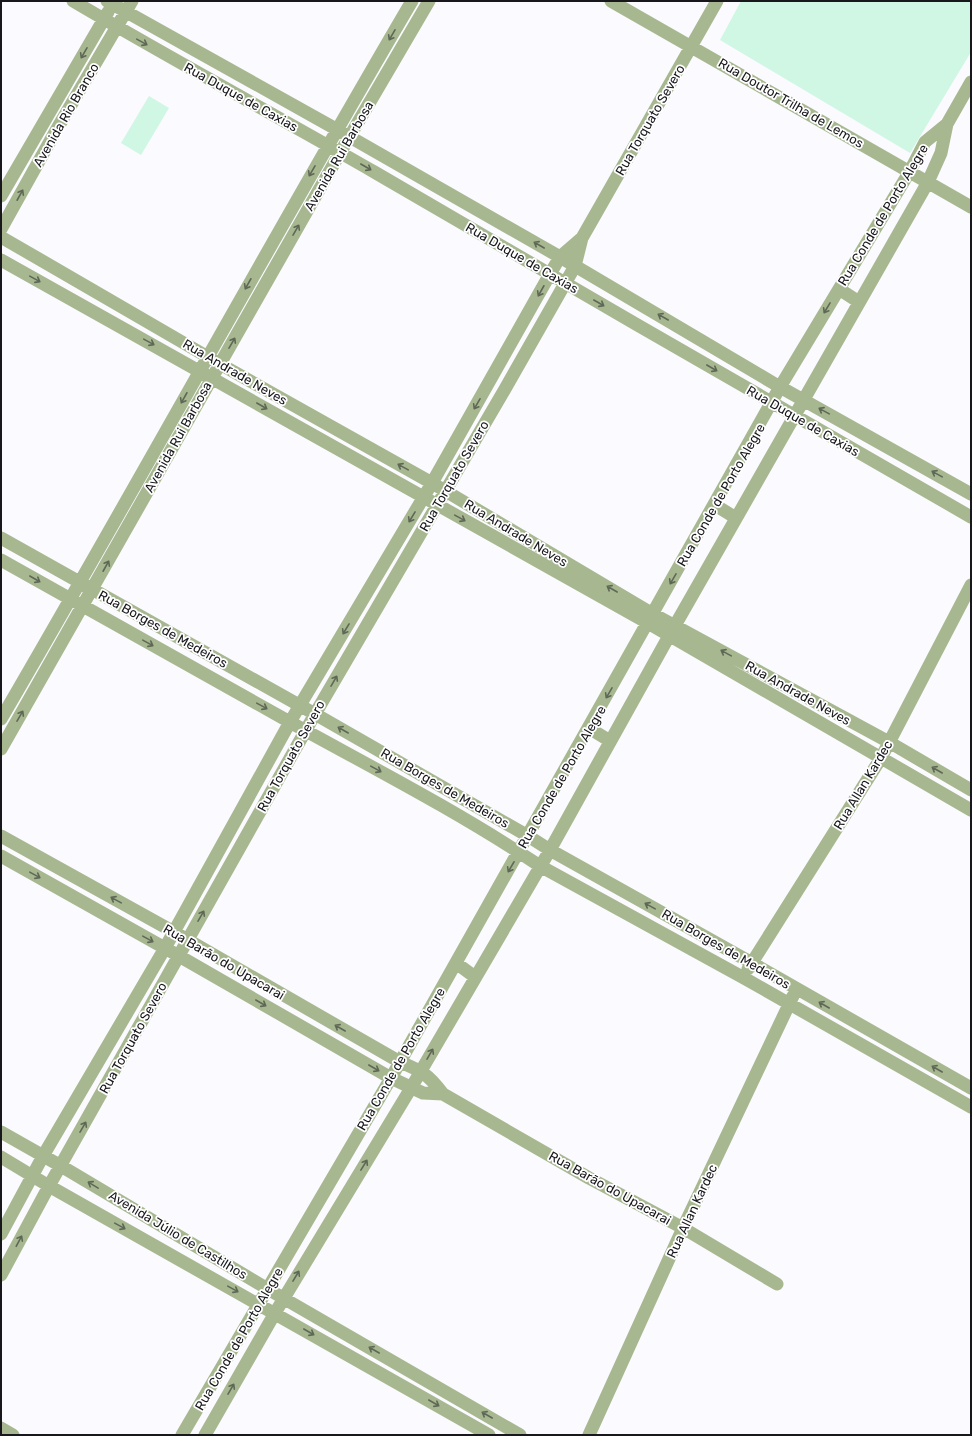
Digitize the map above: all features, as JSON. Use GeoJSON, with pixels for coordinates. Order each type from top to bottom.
{"type":"FeatureCollection","features":[{"type":"Feature","properties":{"kind":"street","name":"Rua Duque de Caxias"},"geometry":{"type":"LineString","coordinates":[[72,1],[117,28],[327,145],[971,517]]}},
{"type":"Feature","properties":{"kind":"street","name":"Avenida Rio Branco"},"geometry":{"type":"LineString","coordinates":[[1,229],[58,127],[132,1]]}},
{"type":"Feature","properties":{"kind":"street","name":"Avenida Rui Barbosa"},"geometry":{"type":"LineString","coordinates":[[1,719],[81,583],[207,356],[336,129],[412,1]]}},
{"type":"Feature","properties":{"kind":"street","name":"Avenida Rui Barbosa"},"geometry":{"type":"LineString","coordinates":[[1,750],[340,153],[429,1]]}},
{"type":"Feature","properties":{"kind":"street","name":"Rua Doutor Trilha de Lemos"},"geometry":{"type":"LineString","coordinates":[[611,1],[971,207]]}},
{"type":"Feature","properties":{"kind":"street","name":"Rua Torquato Severo"},"geometry":{"type":"LineString","coordinates":[[1,1275],[48,1186],[93,1109],[315,714],[575,266],[582,238],[717,1]]}},
{"type":"Feature","properties":{"kind":"street","name":"Rua Duque de Caxias"},"geometry":{"type":"LineString","coordinates":[[111,2],[184,45],[456,197],[780,387],[971,494]]}},
{"type":"Feature","properties":{"kind":"street","name":"Avenida Rio Branco"},"geometry":{"type":"LineString","coordinates":[[1,196],[104,20],[111,2]]}},
{"type":"Feature","properties":{"kind":"street"},"geometry":{"type":"LineString","coordinates":[[175,60],[184,45]]}},
{"type":"Feature","properties":{"kind":"street","name":"Rua Conde de Porto Alegre"},"geometry":{"type":"LineString","coordinates":[[205,1435],[283,1298],[411,1088],[475,976],[550,850],[672,631],[928,182],[941,153],[947,124],[971,82]]}},
{"type":"Feature","properties":{"kind":"street"},"geometry":{"type":"LineString","coordinates":[[274,116],[284,100]]}},
{"type":"Feature","properties":{"kind":"street"},"geometry":{"type":"LineString","coordinates":[[45,119],[58,127]]}},
{"type":"Feature","properties":{"kind":"street","name":"Rua Conde de Porto Alegre"},"geometry":{"type":"LineString","coordinates":[[182,1435],[391,1078],[715,505],[780,387],[910,171],[925,142],[947,124]]}},
{"type":"Feature","properties":{"kind":"street"},"geometry":{"type":"LineString","coordinates":[[446,214],[456,197]]}},
{"type":"Feature","properties":{"kind":"street","name":"Rua Andrade Neves"},"geometry":{"type":"LineString","coordinates":[[1,237],[220,364],[432,483],[553,555],[778,699],[971,810]]}},
{"type":"Feature","properties":{"kind":"street","name":"Rua Torquato Severo"},"geometry":{"type":"LineString","coordinates":[[1,1234],[43,1156],[165,948],[290,722],[432,483],[550,274],[560,257],[582,238]]}},
{"type":"Feature","properties":{"kind":"street"},"geometry":{"type":"LineString","coordinates":[[266,252],[280,259]]}},
{"type":"Feature","properties":{"kind":"street","name":"Rua Andrade Neves"},"geometry":{"type":"LineString","coordinates":[[1,260],[200,370],[546,566],[651,618]]}},
{"type":"Feature","properties":{"kind":"street"},"geometry":{"type":"LineString","coordinates":[[839,289],[859,302]]}},
{"type":"Feature","properties":{"kind":"street"},"geometry":{"type":"LineString","coordinates":[[671,344],[680,328]]}},
{"type":"Feature","properties":{"kind":"street"},"geometry":{"type":"LineString","coordinates":[[490,381],[505,389]]}},
{"type":"Feature","properties":{"kind":"street"},"geometry":{"type":"LineString","coordinates":[[319,438],[327,424]]}},
{"type":"Feature","properties":{"kind":"street"},"geometry":{"type":"LineString","coordinates":[[908,481],[919,464]]}},
{"type":"Feature","properties":{"kind":"street"},"geometry":{"type":"LineString","coordinates":[[138,482],[150,488]]}},
{"type":"Feature","properties":{"kind":"street"},"geometry":{"type":"LineString","coordinates":[[715,505],[736,518]]}},
{"type":"Feature","properties":{"kind":"street"},"geometry":{"type":"LineString","coordinates":[[489,534],[497,522]]}},
{"type":"Feature","properties":{"kind":"street","name":"Rua Borges de Medeiros"},"geometry":{"type":"LineString","coordinates":[[1,538],[315,714],[550,850],[752,963],[970,1088]]}},
{"type":"Feature","properties":{"kind":"street"},"geometry":{"type":"LineString","coordinates":[[17,569],[26,552]]}},
{"type":"Feature","properties":{"kind":"street"},"geometry":{"type":"LineString","coordinates":[[546,566],[553,555]]}},
{"type":"Feature","properties":{"kind":"street","name":"Rua Borges de Medeiros"},"geometry":{"type":"LineString","coordinates":[[1,560],[306,731],[413,789],[540,866],[744,978],[966,1104]]}},
{"type":"Feature","properties":{"kind":"street","name":"Rua Allan Kardec"},"geometry":{"type":"LineString","coordinates":[[744,978],[880,758],[971,585]]}},
{"type":"Feature","properties":{"kind":"street","name":"Rua Andrade Neves"},"geometry":{"type":"LineString","coordinates":[[672,631],[785,686],[889,742],[971,790]]}},
{"type":"Feature","properties":{"kind":"street"},"geometry":{"type":"LineString","coordinates":[[336,645],[350,653]]}},
{"type":"Feature","properties":{"kind":"street"},"geometry":{"type":"LineString","coordinates":[[778,699],[785,686]]}},
{"type":"Feature","properties":{"kind":"street"},"geometry":{"type":"LineString","coordinates":[[589,728],[610,741]]}},
{"type":"Feature","properties":{"kind":"street"},"geometry":{"type":"LineString","coordinates":[[357,759],[365,743]]}},
{"type":"Feature","properties":{"kind":"street"},"geometry":{"type":"LineString","coordinates":[[413,789],[421,775]]}},
{"type":"Feature","properties":{"kind":"street","name":"Rua Barão do Upacarai"},"geometry":{"type":"LineString","coordinates":[[1,836],[174,932],[288,999],[400,1062],[420,1071],[432,1079],[443,1094],[589,1178],[683,1228],[777,1284]]}},
{"type":"Feature","properties":{"kind":"street"},"geometry":{"type":"LineString","coordinates":[[4,857],[16,844]]}},
{"type":"Feature","properties":{"kind":"street"},"geometry":{"type":"LineString","coordinates":[[220,849],[235,856]]}},
{"type":"Feature","properties":{"kind":"street","name":"Rua Barão do Upacarai"},"geometry":{"type":"LineString","coordinates":[[4,857],[391,1078],[423,1093],[443,1094]]}},
{"type":"Feature","properties":{"kind":"street"},"geometry":{"type":"LineString","coordinates":[[52,884],[61,869]]}},
{"type":"Feature","properties":{"kind":"street"},"geometry":{"type":"LineString","coordinates":[[655,929],[665,914]]}},
{"type":"Feature","properties":{"kind":"street"},"geometry":{"type":"LineString","coordinates":[[456,963],[475,976]]}},
{"type":"Feature","properties":{"kind":"street","name":"Rua Allan Kardec"},"geometry":{"type":"LineString","coordinates":[[589,1435],[683,1228],[797,989]]}},
{"type":"Feature","properties":{"kind":"street"},"geometry":{"type":"LineString","coordinates":[[280,1015],[288,999]]}},
{"type":"Feature","properties":{"kind":"street"},"geometry":{"type":"LineString","coordinates":[[966,1104],[970,1088]]}},
{"type":"Feature","properties":{"kind":"street"},"geometry":{"type":"LineString","coordinates":[[77,1100],[93,1109]]}},
{"type":"Feature","properties":{"kind":"street","name":"Avenida Júlio de Castilhos"},"geometry":{"type":"LineString","coordinates":[[1,1132],[520,1435]]}},
{"type":"Feature","properties":{"kind":"street","name":"Avenida Júlio de Castilhos"},"geometry":{"type":"LineString","coordinates":[[1,1157],[48,1186],[490,1435]]}},
{"type":"Feature","properties":{"kind":"street"},"geometry":{"type":"LineString","coordinates":[[331,1180],[348,1191]]}},
{"type":"Feature","properties":{"kind":"street"},"geometry":{"type":"LineString","coordinates":[[413,1392],[421,1377]]}},
{"type":"Feature","properties":{"kind":"street"},"geometry":{"type":"LineString","coordinates":[[201,1402],[217,1415]]}},
{"type":"Feature","properties":{"kind":"street"},"geometry":{"type":"LineString","coordinates":[[1,1428],[13,1435]]}},
{"type":"Feature","properties":{"kind":"green space"},"geometry":{"type":"Polygon","coordinates":[[[741,1],[971,1],[971,52],[910,153],[720,40],[741,1]]]}},
{"type":"Feature","properties":{"kind":"green space"},"geometry":{"type":"Polygon","coordinates":[[[149,96],[169,108],[141,155],[121,143],[149,96]]]}}]}
